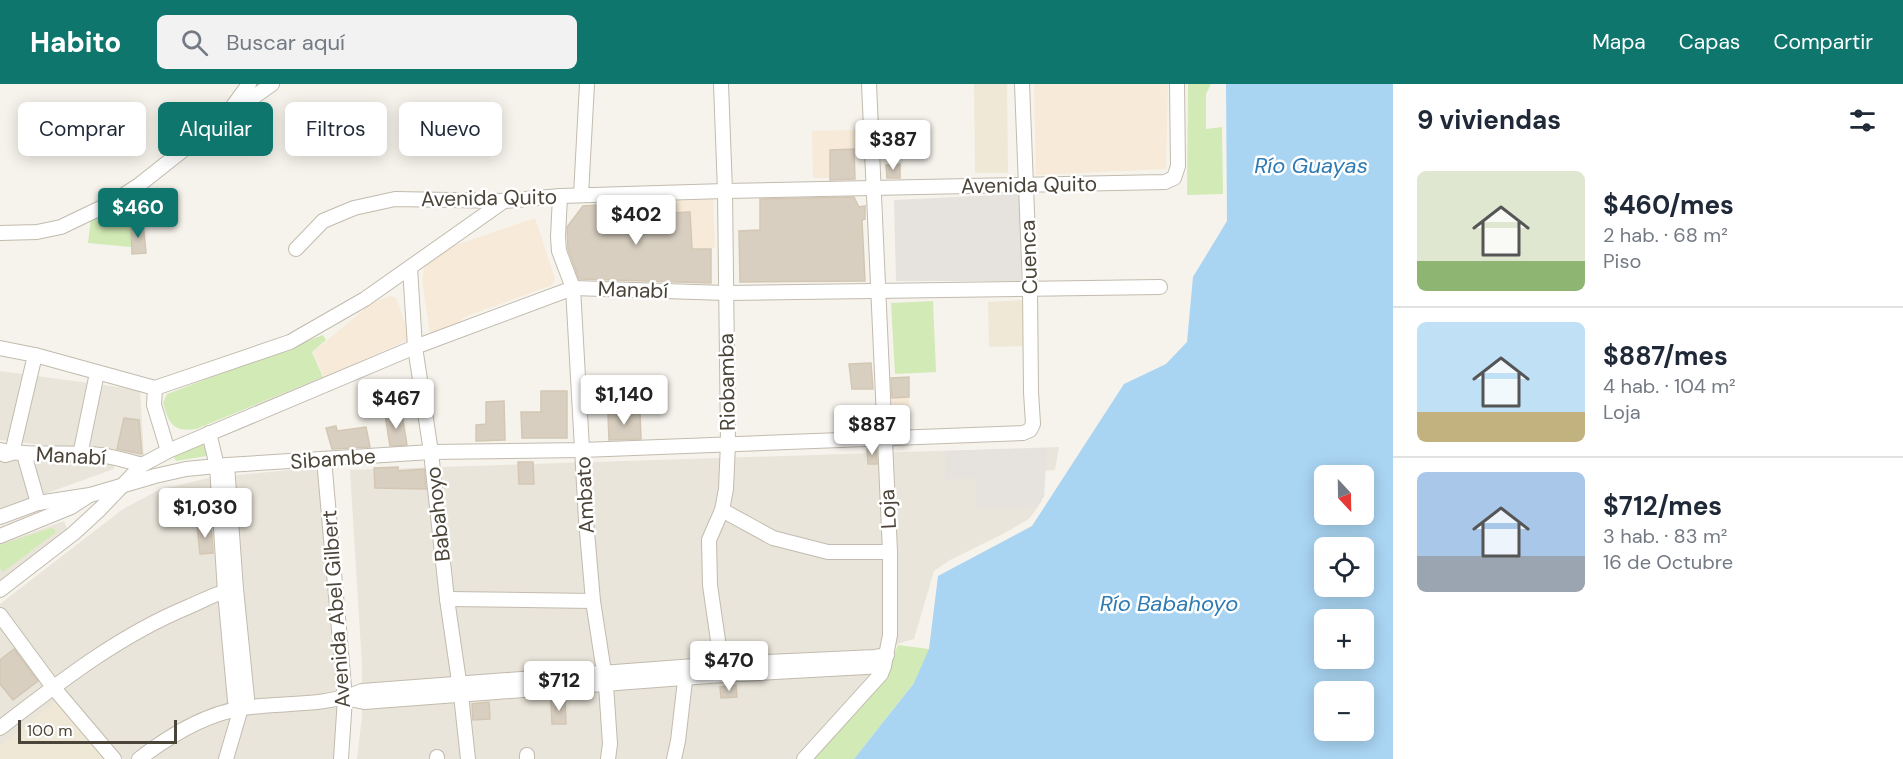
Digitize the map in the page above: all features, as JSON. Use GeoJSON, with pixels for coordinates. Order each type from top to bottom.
{"type":"FeatureCollection","features":[{"type":"Feature","properties":{"kind":"street"},"geometry":{"type":"LineString","coordinates":[[236,102],[249,84]]}},
{"type":"Feature","properties":{"kind":"street"},"geometry":{"type":"LineString","coordinates":[[246,102],[272,84]]}},
{"type":"Feature","properties":{"kind":"street"},"geometry":{"type":"LineString","coordinates":[[581,195],[587,84]]}},
{"type":"Feature","properties":{"kind":"street","name":"Riobamba"},"geometry":{"type":"LineString","coordinates":[[721,84],[725,191],[728,443],[726,489],[722,510],[709,540],[710,585],[722,670]]}},
{"type":"Feature","properties":{"kind":"street","name":"Loja"},"geometry":{"type":"LineString","coordinates":[[869,84],[890,552],[890,635],[886,660]]}},
{"type":"Feature","properties":{"kind":"street","name":"Cuenca"},"geometry":{"type":"LineString","coordinates":[[1022,84],[1030,288],[1033,424],[1030,430]]}},
{"type":"Feature","properties":{"kind":"street","name":"Avenida Quito"},"geometry":{"type":"LineString","coordinates":[[296,249],[323,221],[354,208],[395,199],[504,201],[581,195],[1165,182],[1174,178],[1178,166],[1177,84]]}},
{"type":"Feature","properties":{"kind":"street"},"geometry":{"type":"LineString","coordinates":[[0,233],[37,232],[62,227],[113,202],[176,156]]}},
{"type":"Feature","properties":{"kind":"street","name":"Ambato"},"geometry":{"type":"LineString","coordinates":[[560,196],[559,251],[573,288],[586,520],[593,601],[606,679],[610,744],[608,759]]}},
{"type":"Feature","properties":{"kind":"street"},"geometry":{"type":"LineString","coordinates":[[0,348],[35,355],[155,388],[290,342],[365,299],[504,201]]}},
{"type":"Feature","properties":{"kind":"street","name":"Babahoyo"},"geometry":{"type":"LineString","coordinates":[[410,268],[415,347],[431,452],[468,759]]}},
{"type":"Feature","properties":{"kind":"street","name":"Manabí"},"geometry":{"type":"LineString","coordinates":[[125,484],[142,465],[209,433],[415,347],[573,288],[726,292],[1160,287]]}},
{"type":"Feature","properties":{"kind":"street"},"geometry":{"type":"LineString","coordinates":[[35,355],[9,453],[38,503]]}},
{"type":"Feature","properties":{"kind":"street"},"geometry":{"type":"LineString","coordinates":[[80,454],[97,373]]}},
{"type":"Feature","properties":{"kind":"street"},"geometry":{"type":"LineString","coordinates":[[155,388],[154,405],[168,452]]}},
{"type":"Feature","properties":{"kind":"street","name":"Sibambe"},"geometry":{"type":"LineString","coordinates":[[90,495],[186,469],[222,465],[431,452],[582,450],[1023,433],[1030,430]]}},
{"type":"Feature","properties":{"kind":"street"},"geometry":{"type":"LineString","coordinates":[[209,433],[222,465],[235,701],[241,708]]}},
{"type":"Feature","properties":{"kind":"street","name":"Manabí"},"geometry":{"type":"LineString","coordinates":[[9,453],[80,454],[118,458],[142,465]]}},
{"type":"Feature","properties":{"kind":"street","name":"Avenida Abel Gilbert"},"geometry":{"type":"LineString","coordinates":[[324,459],[345,698],[341,759]]}},
{"type":"Feature","properties":{"kind":"street"},"geometry":{"type":"LineString","coordinates":[[0,590],[74,533],[125,484]]}},
{"type":"Feature","properties":{"kind":"street"},"geometry":{"type":"LineString","coordinates":[[0,518],[38,503],[90,495]]}},
{"type":"Feature","properties":{"kind":"street"},"geometry":{"type":"LineString","coordinates":[[0,536],[71,507],[90,495]]}},
{"type":"Feature","properties":{"kind":"street"},"geometry":{"type":"LineString","coordinates":[[722,510],[773,538],[828,552],[890,552]]}},
{"type":"Feature","properties":{"kind":"street"},"geometry":{"type":"LineString","coordinates":[[0,728],[118,641],[169,615],[230,590]]}},
{"type":"Feature","properties":{"kind":"street"},"geometry":{"type":"LineString","coordinates":[[447,599],[593,601]]}},
{"type":"Feature","properties":{"kind":"street"},"geometry":{"type":"LineString","coordinates":[[0,615],[53,687],[114,759]]}},
{"type":"Feature","properties":{"kind":"street"},"geometry":{"type":"LineString","coordinates":[[139,759],[167,738],[241,708],[345,698],[362,691],[460,690],[886,660]]}},
{"type":"Feature","properties":{"kind":"street"},"geometry":{"type":"LineString","coordinates":[[804,759],[873,683],[886,660]]}},
{"type":"Feature","properties":{"kind":"street"},"geometry":{"type":"LineString","coordinates":[[674,759],[686,673]]}},
{"type":"Feature","properties":{"kind":"street"},"geometry":{"type":"LineString","coordinates":[[226,759],[241,708]]}},
{"type":"Feature","properties":{"kind":"shaded area"},"geometry":{"type":"Polygon","coordinates":[[[974,84],[1007,84],[1008,173],[975,173],[974,84]]]}},
{"type":"Feature","properties":{"kind":"shaded area"},"geometry":{"type":"Polygon","coordinates":[[[1034,84],[1168,84],[1166,169],[1036,175],[1034,84]]]}},
{"type":"Feature","properties":{"kind":"shaded area"},"geometry":{"type":"Polygon","coordinates":[[[855,130],[855,148],[830,150],[829,178],[813,178],[812,131],[855,130]]]}},
{"type":"Feature","properties":{"kind":"shaded area"},"geometry":{"type":"Polygon","coordinates":[[[1020,194],[1021,281],[896,281],[894,200],[1020,194]]]}},
{"type":"Feature","properties":{"kind":"shaded area"},"geometry":{"type":"Polygon","coordinates":[[[713,199],[715,248],[692,249],[690,212],[630,215],[629,203],[713,199]]]}},
{"type":"Feature","properties":{"kind":"shaded area"},"geometry":{"type":"Polygon","coordinates":[[[535,218],[555,279],[552,285],[462,318],[459,324],[430,334],[422,280],[425,263],[439,251],[535,218]]]}},
{"type":"Feature","properties":{"kind":"shaded area"},"geometry":{"type":"Polygon","coordinates":[[[390,296],[396,298],[410,336],[408,340],[324,377],[313,352],[372,303],[390,296]]]}},
{"type":"Feature","properties":{"kind":"shaded area"},"geometry":{"type":"Polygon","coordinates":[[[1022,300],[1023,346],[989,347],[988,302],[1022,300]]]}},
{"type":"Feature","properties":{"kind":"shaded area"},"geometry":{"type":"Polygon","coordinates":[[[0,371],[140,390],[144,457],[0,440],[0,371]]]}},
{"type":"Feature","properties":{"kind":"shaded area"},"geometry":{"type":"Polygon","coordinates":[[[909,397],[910,429],[899,429],[893,424],[892,398],[909,397]]]}},
{"type":"Feature","properties":{"kind":"shaded area"},"geometry":{"type":"Polygon","coordinates":[[[1059,447],[1055,470],[1044,471],[1042,501],[1029,519],[950,560],[934,571],[914,639],[897,644],[887,671],[812,759],[357,759],[362,716],[362,666],[350,470],[1059,447]]]}},
{"type":"Feature","properties":{"kind":"shaded area"},"geometry":{"type":"Polygon","coordinates":[[[1047,448],[1044,497],[1036,507],[976,508],[976,479],[945,479],[945,451],[1047,448]]]}},
{"type":"Feature","properties":{"kind":"shaded area"},"geometry":{"type":"Polygon","coordinates":[[[0,453],[114,462],[114,469],[0,510],[0,453]]]}},
{"type":"Feature","properties":{"kind":"shaded area"},"geometry":{"type":"Polygon","coordinates":[[[318,467],[338,684],[339,712],[335,759],[0,759],[0,604],[123,509],[159,490],[208,478],[318,467]]]}},
{"type":"Feature","properties":{"kind":"shaded area"},"geometry":{"type":"Polygon","coordinates":[[[64,521],[67,529],[0,580],[0,544],[64,521]]]}},
{"type":"Feature","properties":{"kind":"shaded area"},"geometry":{"type":"Polygon","coordinates":[[[57,700],[107,759],[0,759],[0,746],[57,700]]]}},
{"type":"Feature","properties":{"kind":"green space"},"geometry":{"type":"Polygon","coordinates":[[[1188,84],[1211,84],[1206,94],[1206,129],[1222,127],[1223,194],[1187,195],[1188,84]]]}},
{"type":"Feature","properties":{"kind":"green space"},"geometry":{"type":"Polygon","coordinates":[[[91,218],[131,223],[131,247],[88,243],[91,218]]]}},
{"type":"Feature","properties":{"kind":"green space"},"geometry":{"type":"Polygon","coordinates":[[[933,301],[936,372],[895,374],[891,303],[933,301]]]}},
{"type":"Feature","properties":{"kind":"green space"},"geometry":{"type":"Polygon","coordinates":[[[323,335],[326,340],[312,352],[323,377],[196,429],[177,428],[167,416],[163,403],[167,394],[323,335]]]}},
{"type":"Feature","properties":{"kind":"green space"},"geometry":{"type":"Polygon","coordinates":[[[203,442],[207,456],[176,461],[173,455],[203,442]]]}},
{"type":"Feature","properties":{"kind":"green space"},"geometry":{"type":"Polygon","coordinates":[[[51,528],[55,529],[55,533],[3,572],[0,568],[0,545],[51,528]]]}},
{"type":"Feature","properties":{"kind":"green space"},"geometry":{"type":"Polygon","coordinates":[[[898,645],[929,649],[927,666],[854,759],[814,759],[885,676],[898,645]]]}},
{"type":"Feature","properties":{"kind":"water","name":"Río Babahoyo"},"geometry":{"type":"Polygon","coordinates":[[[1226,84],[1393,84],[1393,759],[854,759],[914,683],[929,649],[938,576],[1032,526],[1124,384],[1166,364],[1187,342],[1193,277],[1227,221],[1226,84]]]}},
{"type":"Feature","properties":{"kind":"building"},"geometry":{"type":"Polygon","coordinates":[[[854,149],[855,179],[830,180],[830,150],[854,149]]]}},
{"type":"Feature","properties":{"kind":"building"},"geometry":{"type":"Polygon","coordinates":[[[900,164],[900,178],[887,178],[886,165],[900,164]]]}},
{"type":"Feature","properties":{"kind":"building"},"geometry":{"type":"Polygon","coordinates":[[[854,197],[859,207],[865,206],[865,219],[862,220],[865,281],[740,282],[739,231],[760,230],[760,199],[854,197]]]}},
{"type":"Feature","properties":{"kind":"building"},"geometry":{"type":"Polygon","coordinates":[[[629,203],[630,215],[690,212],[692,249],[711,249],[711,283],[579,279],[568,249],[567,227],[583,206],[629,203]]]}},
{"type":"Feature","properties":{"kind":"building"},"geometry":{"type":"Polygon","coordinates":[[[131,223],[143,223],[146,253],[132,254],[131,223]]]}},
{"type":"Feature","properties":{"kind":"building"},"geometry":{"type":"Polygon","coordinates":[[[871,363],[873,389],[852,389],[849,364],[871,363]]]}},
{"type":"Feature","properties":{"kind":"building"},"geometry":{"type":"Polygon","coordinates":[[[909,377],[909,397],[892,398],[891,378],[909,377]]]}},
{"type":"Feature","properties":{"kind":"building"},"geometry":{"type":"Polygon","coordinates":[[[541,391],[567,391],[567,438],[522,438],[521,412],[541,412],[541,391]]]}},
{"type":"Feature","properties":{"kind":"building"},"geometry":{"type":"Polygon","coordinates":[[[504,401],[505,440],[476,441],[476,425],[486,424],[486,402],[504,401]]]}},
{"type":"Feature","properties":{"kind":"building"},"geometry":{"type":"Polygon","coordinates":[[[640,413],[641,439],[609,440],[608,414],[640,413]]]}},
{"type":"Feature","properties":{"kind":"building"},"geometry":{"type":"Polygon","coordinates":[[[402,414],[407,445],[390,446],[385,415],[402,414]]]}},
{"type":"Feature","properties":{"kind":"building"},"geometry":{"type":"Polygon","coordinates":[[[124,418],[139,420],[142,454],[117,449],[124,418]]]}},
{"type":"Feature","properties":{"kind":"building"},"geometry":{"type":"Polygon","coordinates":[[[336,426],[337,431],[366,427],[370,447],[332,449],[326,428],[336,426]]]}},
{"type":"Feature","properties":{"kind":"building"},"geometry":{"type":"Polygon","coordinates":[[[867,448],[876,448],[877,464],[868,464],[867,448]]]}},
{"type":"Feature","properties":{"kind":"building"},"geometry":{"type":"Polygon","coordinates":[[[518,462],[533,462],[534,484],[519,484],[518,462]]]}},
{"type":"Feature","properties":{"kind":"building"},"geometry":{"type":"Polygon","coordinates":[[[398,467],[398,471],[424,469],[426,489],[375,488],[374,468],[398,467]]]}},
{"type":"Feature","properties":{"kind":"building"},"geometry":{"type":"Polygon","coordinates":[[[211,524],[213,553],[200,554],[197,526],[211,524]]]}},
{"type":"Feature","properties":{"kind":"building"},"geometry":{"type":"Polygon","coordinates":[[[14,649],[38,681],[13,700],[0,684],[0,660],[14,649]]]}},
{"type":"Feature","properties":{"kind":"building"},"geometry":{"type":"Polygon","coordinates":[[[736,685],[737,697],[721,698],[720,687],[736,685]]]}},
{"type":"Feature","properties":{"kind":"building"},"geometry":{"type":"Polygon","coordinates":[[[565,699],[566,724],[552,724],[551,700],[565,699]]]}},
{"type":"Feature","properties":{"kind":"building"},"geometry":{"type":"Polygon","coordinates":[[[489,702],[490,719],[473,720],[472,704],[489,702]]]}},
{"type":"Feature","properties":{"kind":"water label","name":"Río Guayas"},"geometry":{"type":"Point","coordinates":[1311,165]}}]}
